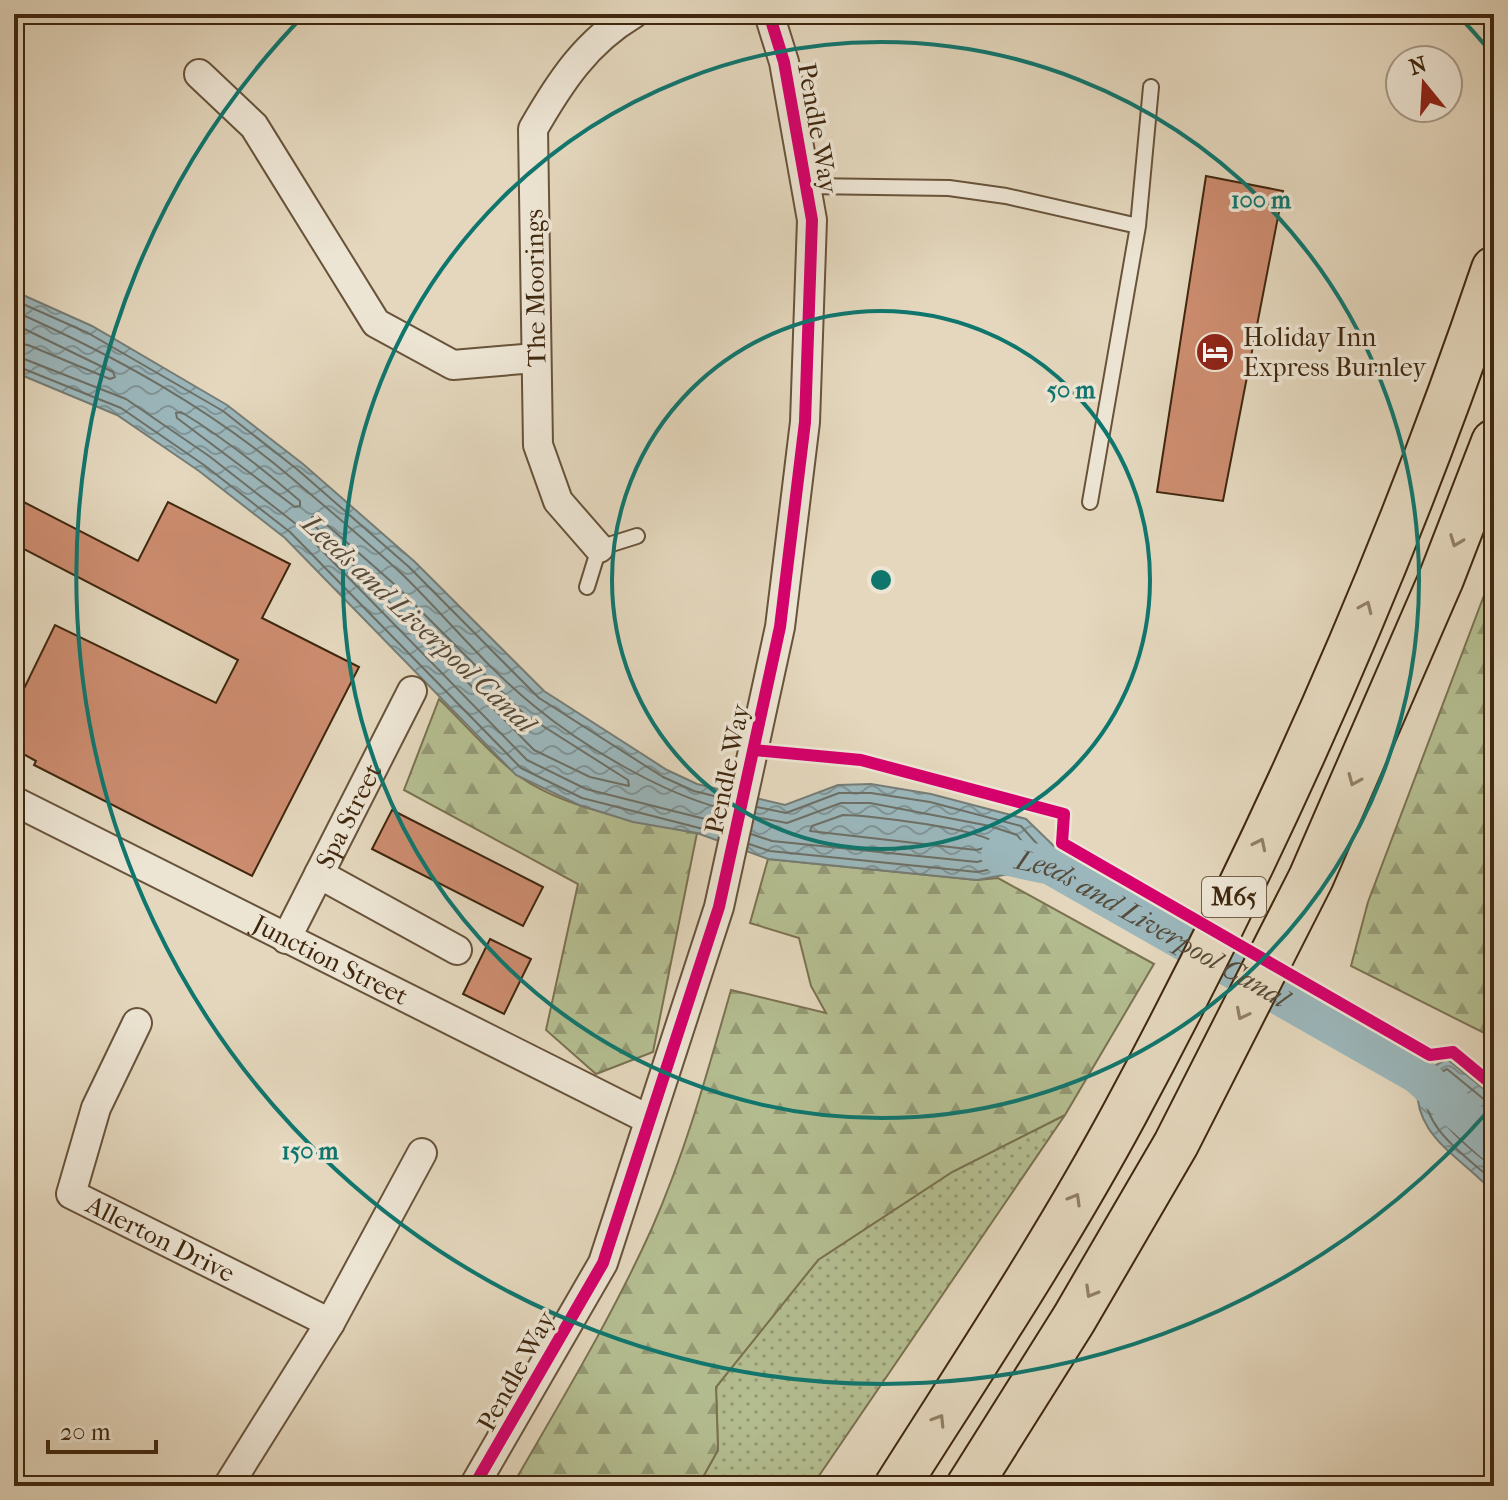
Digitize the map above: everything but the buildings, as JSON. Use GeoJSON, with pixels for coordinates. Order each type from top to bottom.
{"type":"FeatureCollection","features":[{"type":"Feature","properties":{"kind":"highway","name":"M65"},"geometry":{"type":"LineString","coordinates":[[897,1486],[1019,1295],[1125,1114],[1263,840],[1380,575],[1494,269]]}},
{"type":"Feature","properties":{"kind":"highway","name":"M65"},"geometry":{"type":"LineString","coordinates":[[969,1486],[1016,1413],[1176,1144],[1311,878],[1441,579],[1494,442]]}},
{"type":"Feature","properties":{"kind":"highway"},"geometry":{"type":"LineString","coordinates":[[987,1486],[1016,1413]]}},
{"type":"Feature","properties":{"kind":"street","name":"The Moorings"},"geometry":{"type":"LineString","coordinates":[[599,548],[558,501],[538,445],[533,129],[596,23],[633,14]]}},
{"type":"Feature","properties":{"kind":"street","name":"Pendle Way"},"geometry":{"type":"LineString","coordinates":[[474,1486],[603,1263],[719,907],[780,627],[805,422],[812,220],[784,62],[769,14]]}},
{"type":"Feature","properties":{"kind":"street"},"geometry":{"type":"LineString","coordinates":[[199,74],[254,126],[376,323],[453,365],[535,358]]}},
{"type":"Feature","properties":{"kind":"street","name":"Spa Street"},"geometry":{"type":"LineString","coordinates":[[286,939],[412,691]]}},
{"type":"Feature","properties":{"kind":"street","name":"Junction Street"},"geometry":{"type":"LineString","coordinates":[[14,801],[648,1119]]}},
{"type":"Feature","properties":{"kind":"street"},"geometry":{"type":"LineString","coordinates":[[319,874],[457,950]]}},
{"type":"Feature","properties":{"kind":"street","name":"Allerton Drive"},"geometry":{"type":"LineString","coordinates":[[137,1023],[96,1108],[71,1194],[330,1323]]}},
{"type":"Feature","properties":{"kind":"street"},"geometry":{"type":"LineString","coordinates":[[228,1486],[330,1323],[422,1153]]}},
{"type":"Feature","properties":{"kind":"lane"},"geometry":{"type":"LineString","coordinates":[[1090,502],[1138,226],[1151,87]]}},
{"type":"Feature","properties":{"kind":"lane"},"geometry":{"type":"LineString","coordinates":[[806,186],[949,188],[1006,196],[1138,226]]}},
{"type":"Feature","properties":{"kind":"lane"},"geometry":{"type":"LineString","coordinates":[[587,587],[599,548],[637,536]]}},
{"type":"Feature","properties":{"kind":"green space"},"geometry":{"type":"Polygon","coordinates":[[[1494,569],[1494,1038],[1351,966],[1368,902],[1494,569]]]}},
{"type":"Feature","properties":{"kind":"green space"},"geometry":{"type":"Polygon","coordinates":[[[439,699],[515,773],[554,796],[602,812],[697,833],[653,1052],[596,1074],[546,1030],[578,884],[404,790],[439,699]]]}},
{"type":"Feature","properties":{"kind":"green space"},"geometry":{"type":"Polygon","coordinates":[[[768,859],[977,880],[998,878],[1154,964],[1065,1115],[952,1172],[818,1260],[716,1387],[718,1450],[698,1486],[512,1486],[603,1326],[652,1228],[686,1140],[731,990],[826,1013],[811,986],[799,938],[750,923],[768,859]]]}},
{"type":"Feature","properties":{"kind":"green space"},"geometry":{"type":"Polygon","coordinates":[[[1065,1115],[812,1486],[698,1486],[718,1450],[716,1387],[818,1260],[952,1172],[1065,1115]]]}},
{"type":"Feature","properties":{"kind":"water"},"geometry":{"type":"Polygon","coordinates":[[[14,291],[92,326],[227,405],[303,464],[415,562],[544,691],[667,770],[697,784],[785,805],[838,785],[871,784],[931,794],[1026,819],[1057,849],[1051,866],[977,880],[768,859],[697,833],[633,822],[579,805],[516,775],[285,538],[199,471],[117,415],[14,372],[14,291]]]}},
{"type":"Feature","properties":{"kind":"water"},"geometry":{"type":"Polygon","coordinates":[[[1447,1059],[1494,1097],[1494,1193],[1452,1155],[1429,1129],[1421,1114],[1417,1096],[1418,1075],[1447,1059]]]}},
{"type":"Feature","properties":{"kind":"waterway","name":"Leeds and Liverpool Canal"},"geometry":{"type":"LineString","coordinates":[[1000,855],[1051,866],[1418,1075],[1494,1143]]}},
{"type":"Feature","properties":{"kind":"cycle path"},"geometry":{"type":"LineString","coordinates":[[474,1486],[603,1263],[719,907],[780,627],[805,422],[812,220],[784,62],[769,14]]}},
{"type":"Feature","properties":{"kind":"cycle path"},"geometry":{"type":"LineString","coordinates":[[754,750],[861,760],[1064,814],[1062,843],[1430,1055],[1453,1052],[1494,1086]]}},
{"type":"Feature","properties":{"kind":"place","name":"Holiday Inn Express Burnley"},"geometry":{"type":"Point","coordinates":[1215,352]}}]}
